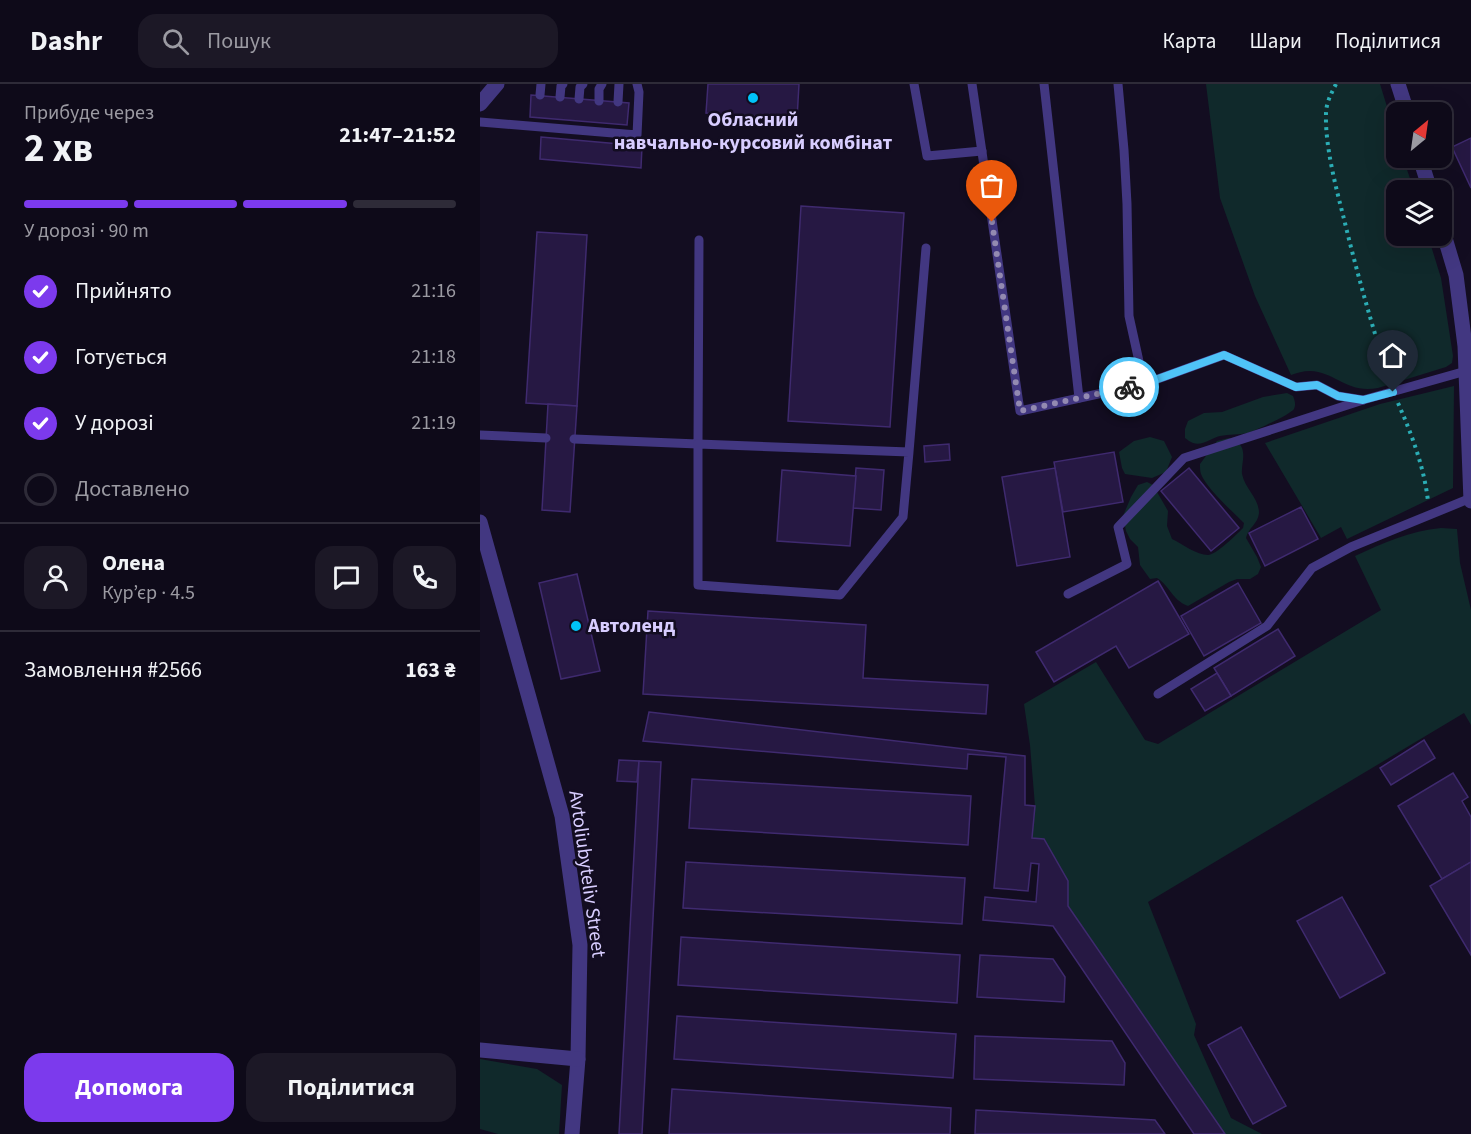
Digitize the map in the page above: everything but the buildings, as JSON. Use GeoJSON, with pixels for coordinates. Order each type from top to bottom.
{"type":"FeatureCollection","features":[{"type":"Feature","properties":{"kind":"street"},"geometry":{"type":"LineString","coordinates":[[480,104],[497,84]]}},
{"type":"Feature","properties":{"kind":"street"},"geometry":{"type":"LineString","coordinates":[[1398,84],[1404,102]]}},
{"type":"Feature","properties":{"kind":"street"},"geometry":{"type":"LineString","coordinates":[[1447,246],[1456,275],[1468,347],[1466,371],[1471,499]]}},
{"type":"Feature","properties":{"kind":"street","name":"Avtoliubyteliv Street"},"geometry":{"type":"LineString","coordinates":[[480,522],[562,816],[580,945],[578,1059],[572,1134]]}},
{"type":"Feature","properties":{"kind":"street"},"geometry":{"type":"LineString","coordinates":[[480,1050],[578,1059]]}},
{"type":"Feature","properties":{"kind":"lane"},"geometry":{"type":"LineString","coordinates":[[540,95],[541,84]]}},
{"type":"Feature","properties":{"kind":"lane"},"geometry":{"type":"LineString","coordinates":[[560,97],[563,84]]}},
{"type":"Feature","properties":{"kind":"lane"},"geometry":{"type":"LineString","coordinates":[[579,99],[580,87],[583,84]]}},
{"type":"Feature","properties":{"kind":"lane"},"geometry":{"type":"LineString","coordinates":[[598,100],[602,84]]}},
{"type":"Feature","properties":{"kind":"lane"},"geometry":{"type":"LineString","coordinates":[[618,102],[619,84]]}},
{"type":"Feature","properties":{"kind":"lane"},"geometry":{"type":"LineString","coordinates":[[480,122],[539,122],[616,129],[637,135],[639,92],[637,84]]}},
{"type":"Feature","properties":{"kind":"lane"},"geometry":{"type":"LineString","coordinates":[[914,84],[927,156],[982,151]]}},
{"type":"Feature","properties":{"kind":"lane"},"geometry":{"type":"LineString","coordinates":[[972,84],[1020,411],[1144,384],[1224,355],[1296,387],[1317,385],[1338,396],[1363,400]]}},
{"type":"Feature","properties":{"kind":"lane"},"geometry":{"type":"LineString","coordinates":[[1044,84],[1079,398]]}},
{"type":"Feature","properties":{"kind":"lane"},"geometry":{"type":"LineString","coordinates":[[1118,84],[1127,204],[1129,316],[1144,384]]}},
{"type":"Feature","properties":{"kind":"lane"},"geometry":{"type":"LineString","coordinates":[[699,240],[698,585],[840,596],[903,517],[926,248]]}},
{"type":"Feature","properties":{"kind":"lane"},"geometry":{"type":"LineString","coordinates":[[1068,594],[1128,564],[1118,527],[1184,458],[1363,400],[1466,371]]}},
{"type":"Feature","properties":{"kind":"lane"},"geometry":{"type":"LineString","coordinates":[[480,435],[546,438]]}},
{"type":"Feature","properties":{"kind":"lane"},"geometry":{"type":"LineString","coordinates":[[574,439],[909,452]]}},
{"type":"Feature","properties":{"kind":"lane"},"geometry":{"type":"LineString","coordinates":[[1158,694],[1268,626],[1312,568],[1351,548],[1471,499]]}},
{"type":"Feature","properties":{"kind":"path"},"geometry":{"type":"LineString","coordinates":[[1336,84],[1327,104],[1326,114],[1334,181],[1374,332],[1393,392],[1418,453],[1426,485],[1429,515]]}},
{"type":"Feature","properties":{"kind":"green space"},"geometry":{"type":"Polygon","coordinates":[[[1206,84],[1380,84],[1386,104],[1386,168],[1406,168],[1411,180],[1386,180],[1386,246],[1431,246],[1441,278],[1453,356],[1452,363],[1446,367],[1378,388],[1367,389],[1350,386],[1319,372],[1307,371],[1291,375],[1255,296],[1220,198],[1206,84]]]}},
{"type":"Feature","properties":{"kind":"green space"},"geometry":{"type":"Polygon","coordinates":[[[1454,386],[1453,488],[1347,539],[1341,527],[1321,538],[1265,443],[1380,404],[1454,386]]]}},
{"type":"Feature","properties":{"kind":"green space"},"geometry":{"type":"Polygon","coordinates":[[[1287,393],[1293,396],[1294,409],[1258,429],[1248,433],[1220,436],[1200,443],[1193,443],[1185,438],[1188,421],[1204,413],[1222,412],[1263,397],[1287,393]]]}},
{"type":"Feature","properties":{"kind":"green space"},"geometry":{"type":"Polygon","coordinates":[[[1150,437],[1164,441],[1172,457],[1166,472],[1152,478],[1125,474],[1119,452],[1134,441],[1150,437]]]}},
{"type":"Feature","properties":{"kind":"green space"},"geometry":{"type":"Polygon","coordinates":[[[1229,438],[1241,446],[1242,474],[1258,508],[1258,517],[1246,538],[1261,567],[1258,574],[1250,579],[1237,579],[1229,582],[1188,606],[1178,600],[1157,578],[1150,579],[1140,565],[1138,547],[1126,531],[1123,516],[1138,485],[1147,482],[1153,485],[1168,511],[1167,526],[1172,539],[1204,555],[1212,554],[1221,548],[1243,528],[1244,523],[1208,486],[1201,474],[1200,464],[1217,441],[1229,438]]]}},
{"type":"Feature","properties":{"kind":"green space"},"geometry":{"type":"Polygon","coordinates":[[[1441,528],[1457,529],[1460,563],[1471,610],[1471,725],[1464,713],[1148,902],[1196,1024],[1194,1035],[1231,1118],[1262,1134],[1225,1134],[1068,906],[1068,881],[1044,839],[1032,838],[1035,806],[1024,704],[1096,662],[1145,740],[1158,744],[1381,610],[1355,556],[1386,542],[1441,528]]]}},
{"type":"Feature","properties":{"kind":"green space"},"geometry":{"type":"Polygon","coordinates":[[[480,1059],[537,1069],[562,1085],[559,1134],[498,1134],[480,1129],[480,1059]]]}},
{"type":"Feature","properties":{"kind":"way so far"},"geometry":{"type":"LineString","coordinates":[[992,222],[1020,411],[1129,387]]}},
{"type":"Feature","properties":{"kind":"place","name":"Обласний навчально-курсовий комбінат"},"geometry":{"type":"Point","coordinates":[753,98]}},
{"type":"Feature","properties":{"kind":"place","name":"Автоленд"},"geometry":{"type":"Point","coordinates":[576,626]}},
{"type":"Feature","properties":{"kind":"route"},"geometry":{"type":"LineString","coordinates":[[1129,387],[1144,384],[1224,355],[1296,387],[1317,385],[1338,396],[1363,400],[1393,392]]}}]}
